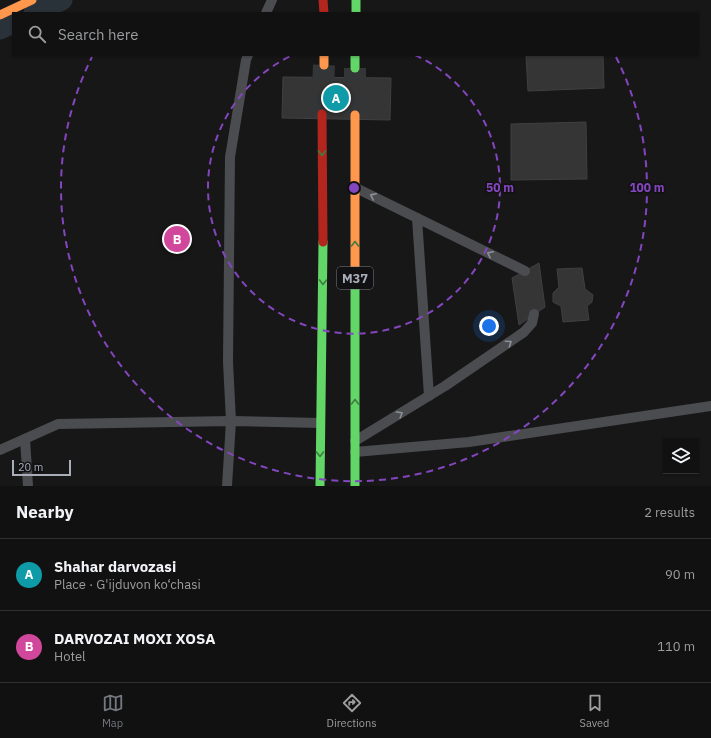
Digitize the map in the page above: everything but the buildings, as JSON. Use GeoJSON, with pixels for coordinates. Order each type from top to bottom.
{"type":"FeatureCollection","features":[{"type":"Feature","properties":{"kind":"main road"},"geometry":{"type":"LineString","coordinates":[[0,15],[32,0]]}},
{"type":"Feature","properties":{"kind":"main road"},"geometry":{"type":"LineString","coordinates":[[323,0],[324,12]]}},
{"type":"Feature","properties":{"kind":"main road"},"geometry":{"type":"LineString","coordinates":[[356,0],[356,12]]}},
{"type":"Feature","properties":{"kind":"main road"},"geometry":{"type":"LineString","coordinates":[[324,56],[324,65]]}},
{"type":"Feature","properties":{"kind":"main road"},"geometry":{"type":"LineString","coordinates":[[355,56],[355,68]]}},
{"type":"Feature","properties":{"kind":"main road","name":"M37"},"geometry":{"type":"LineString","coordinates":[[320,486],[323,280],[322,114]]}},
{"type":"Feature","properties":{"kind":"main road","name":"M37"},"geometry":{"type":"LineString","coordinates":[[355,115],[355,486]]}},
{"type":"Feature","properties":{"kind":"lane"},"geometry":{"type":"LineString","coordinates":[[266,12],[272,0]]}},
{"type":"Feature","properties":{"kind":"lane"},"geometry":{"type":"LineString","coordinates":[[227,486],[231,421],[228,362],[230,158],[248,56]]}},
{"type":"Feature","properties":{"kind":"lane"},"geometry":{"type":"LineString","coordinates":[[356,188],[525,271]]}},
{"type":"Feature","properties":{"kind":"lane"},"geometry":{"type":"LineString","coordinates":[[417,218],[429,396]]}},
{"type":"Feature","properties":{"kind":"lane"},"geometry":{"type":"LineString","coordinates":[[355,446],[524,332],[532,323],[534,314]]}},
{"type":"Feature","properties":{"kind":"lane"},"geometry":{"type":"LineString","coordinates":[[355,446],[469,442],[711,406]]}},
{"type":"Feature","properties":{"kind":"lane"},"geometry":{"type":"LineString","coordinates":[[0,450],[58,424],[231,421],[320,423]]}},
{"type":"Feature","properties":{"kind":"lane"},"geometry":{"type":"LineString","coordinates":[[25,439],[28,486]]}},
{"type":"Feature","properties":{"kind":"waterway"},"geometry":{"type":"LineString","coordinates":[[36,12],[62,0]]}},
{"type":"Feature","properties":{"kind":"waterway"},"geometry":{"type":"LineString","coordinates":[[0,29],[12,23]]}},
{"type":"Feature","properties":{"kind":"tunnel"},"geometry":{"type":"LineString","coordinates":[[322,114],[324,65]]}},
{"type":"Feature","properties":{"kind":"tunnel"},"geometry":{"type":"LineString","coordinates":[[355,68],[355,115]]}},
{"type":"Feature","properties":{"kind":"traffic: fast"},"geometry":{"type":"LineString","coordinates":[[356,0],[356,12]]}},
{"type":"Feature","properties":{"kind":"traffic: fast"},"geometry":{"type":"LineString","coordinates":[[355,56],[355,68]]}},
{"type":"Feature","properties":{"kind":"traffic: fast"},"geometry":{"type":"LineString","coordinates":[[320,486],[323,242]]}},
{"type":"Feature","properties":{"kind":"traffic: fast"},"geometry":{"type":"LineString","coordinates":[[355,283],[355,486]]}},
{"type":"Feature","properties":{"kind":"traffic: slow"},"geometry":{"type":"LineString","coordinates":[[0,15],[32,0]]}},
{"type":"Feature","properties":{"kind":"traffic: slow"},"geometry":{"type":"LineString","coordinates":[[324,56],[324,65]]}},
{"type":"Feature","properties":{"kind":"traffic: slow"},"geometry":{"type":"LineString","coordinates":[[355,115],[355,283]]}},
{"type":"Feature","properties":{"kind":"traffic: jam"},"geometry":{"type":"LineString","coordinates":[[323,0],[324,12]]}},
{"type":"Feature","properties":{"kind":"traffic: jam"},"geometry":{"type":"LineString","coordinates":[[322,114],[323,242]]}},
{"type":"Feature","properties":{"kind":"place","name":"Shahar darvozasi"},"geometry":{"type":"Point","coordinates":[336,98]}},
{"type":"Feature","properties":{"kind":"place","name":"DARVOZAI MOXI XOSA"},"geometry":{"type":"Point","coordinates":[177,239]}}]}
